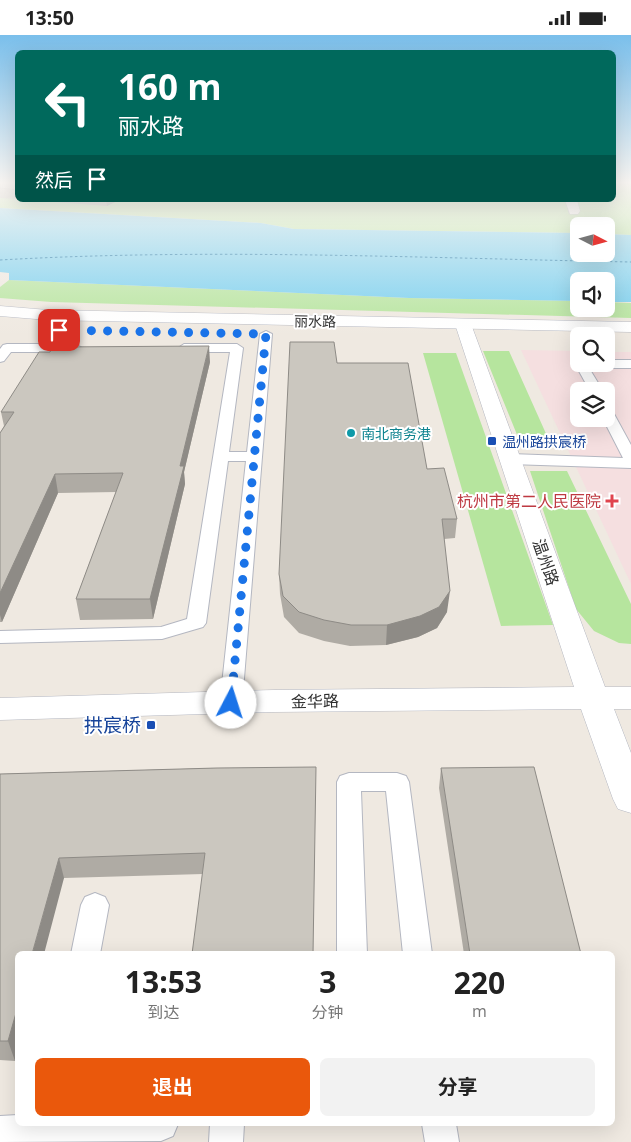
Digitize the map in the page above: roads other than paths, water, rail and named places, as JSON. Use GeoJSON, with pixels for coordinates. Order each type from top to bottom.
{"type":"FeatureCollection","features":[{"type":"Feature","properties":{"kind":"main road","name":"丽水路"},"geometry":{"type":"LineString","coordinates":[[0,311],[48,315],[465,331],[570,339]]}},
{"type":"Feature","properties":{"kind":"main road","name":"丽水路"},"geometry":{"type":"LineString","coordinates":[[22,329],[266,334],[631,327]]}},
{"type":"Feature","properties":{"kind":"main road","name":"温州路"},"geometry":{"type":"LineString","coordinates":[[465,331],[593,697],[631,799]]}},
{"type":"Feature","properties":{"kind":"main road"},"geometry":{"type":"LineString","coordinates":[[615,340],[631,341]]}},
{"type":"Feature","properties":{"kind":"main road","name":"金华路"},"geometry":{"type":"LineString","coordinates":[[0,709],[231,703],[631,698]]}},
{"type":"Feature","properties":{"kind":"lane"},"geometry":{"type":"LineString","coordinates":[[231,703],[266,334]]}},
{"type":"Feature","properties":{"kind":"lane"},"geometry":{"type":"LineString","coordinates":[[0,358],[7,348],[93,348]]}},
{"type":"Feature","properties":{"kind":"lane"},"geometry":{"type":"LineString","coordinates":[[0,637],[162,633],[196,623],[237,348],[170,348]]}},
{"type":"Feature","properties":{"kind":"lane"},"geometry":{"type":"LineString","coordinates":[[591,382],[581,364],[631,364]]}},
{"type":"Feature","properties":{"kind":"lane"},"geometry":{"type":"LineString","coordinates":[[614,427],[631,459]]}},
{"type":"Feature","properties":{"kind":"lane"},"geometry":{"type":"LineString","coordinates":[[221,456],[255,457]]}},
{"type":"Feature","properties":{"kind":"lane"},"geometry":{"type":"LineString","coordinates":[[510,459],[631,463]]}},
{"type":"Feature","properties":{"kind":"lane"},"geometry":{"type":"LineString","coordinates":[[352,951],[349,782],[398,782],[418,951]]}},
{"type":"Feature","properties":{"kind":"lane"},"geometry":{"type":"LineString","coordinates":[[86,951],[95,905]]}},
{"type":"Feature","properties":{"kind":"lane"},"geometry":{"type":"LineString","coordinates":[[0,1133],[50,1127],[87,1126]]}},
{"type":"Feature","properties":{"kind":"lane"},"geometry":{"type":"LineString","coordinates":[[226,1142],[227,1126]]}},
{"type":"Feature","properties":{"kind":"lane"},"geometry":{"type":"LineString","coordinates":[[439,1126],[442,1142]]}},
{"type":"Feature","properties":{"kind":"water"},"geometry":{"type":"Polygon","coordinates":[[[0,233],[570,233],[570,263],[615,263],[615,234],[631,235],[631,302],[615,302],[615,272],[570,272],[570,301],[409,298],[9,280],[9,273],[0,272],[0,233]]]}},
{"type":"Feature","properties":{"kind":"place","name":"南北商务港"},"geometry":{"type":"Point","coordinates":[351,433]}},
{"type":"Feature","properties":{"kind":"place","name":"温州路拱宸桥"},"geometry":{"type":"Point","coordinates":[492,441]}},
{"type":"Feature","properties":{"kind":"place","name":"杭州市第二人民医院"},"geometry":{"type":"Point","coordinates":[612,501]}},
{"type":"Feature","properties":{"kind":"place","name":"拱宸桥"},"geometry":{"type":"Point","coordinates":[151,725]}}]}
